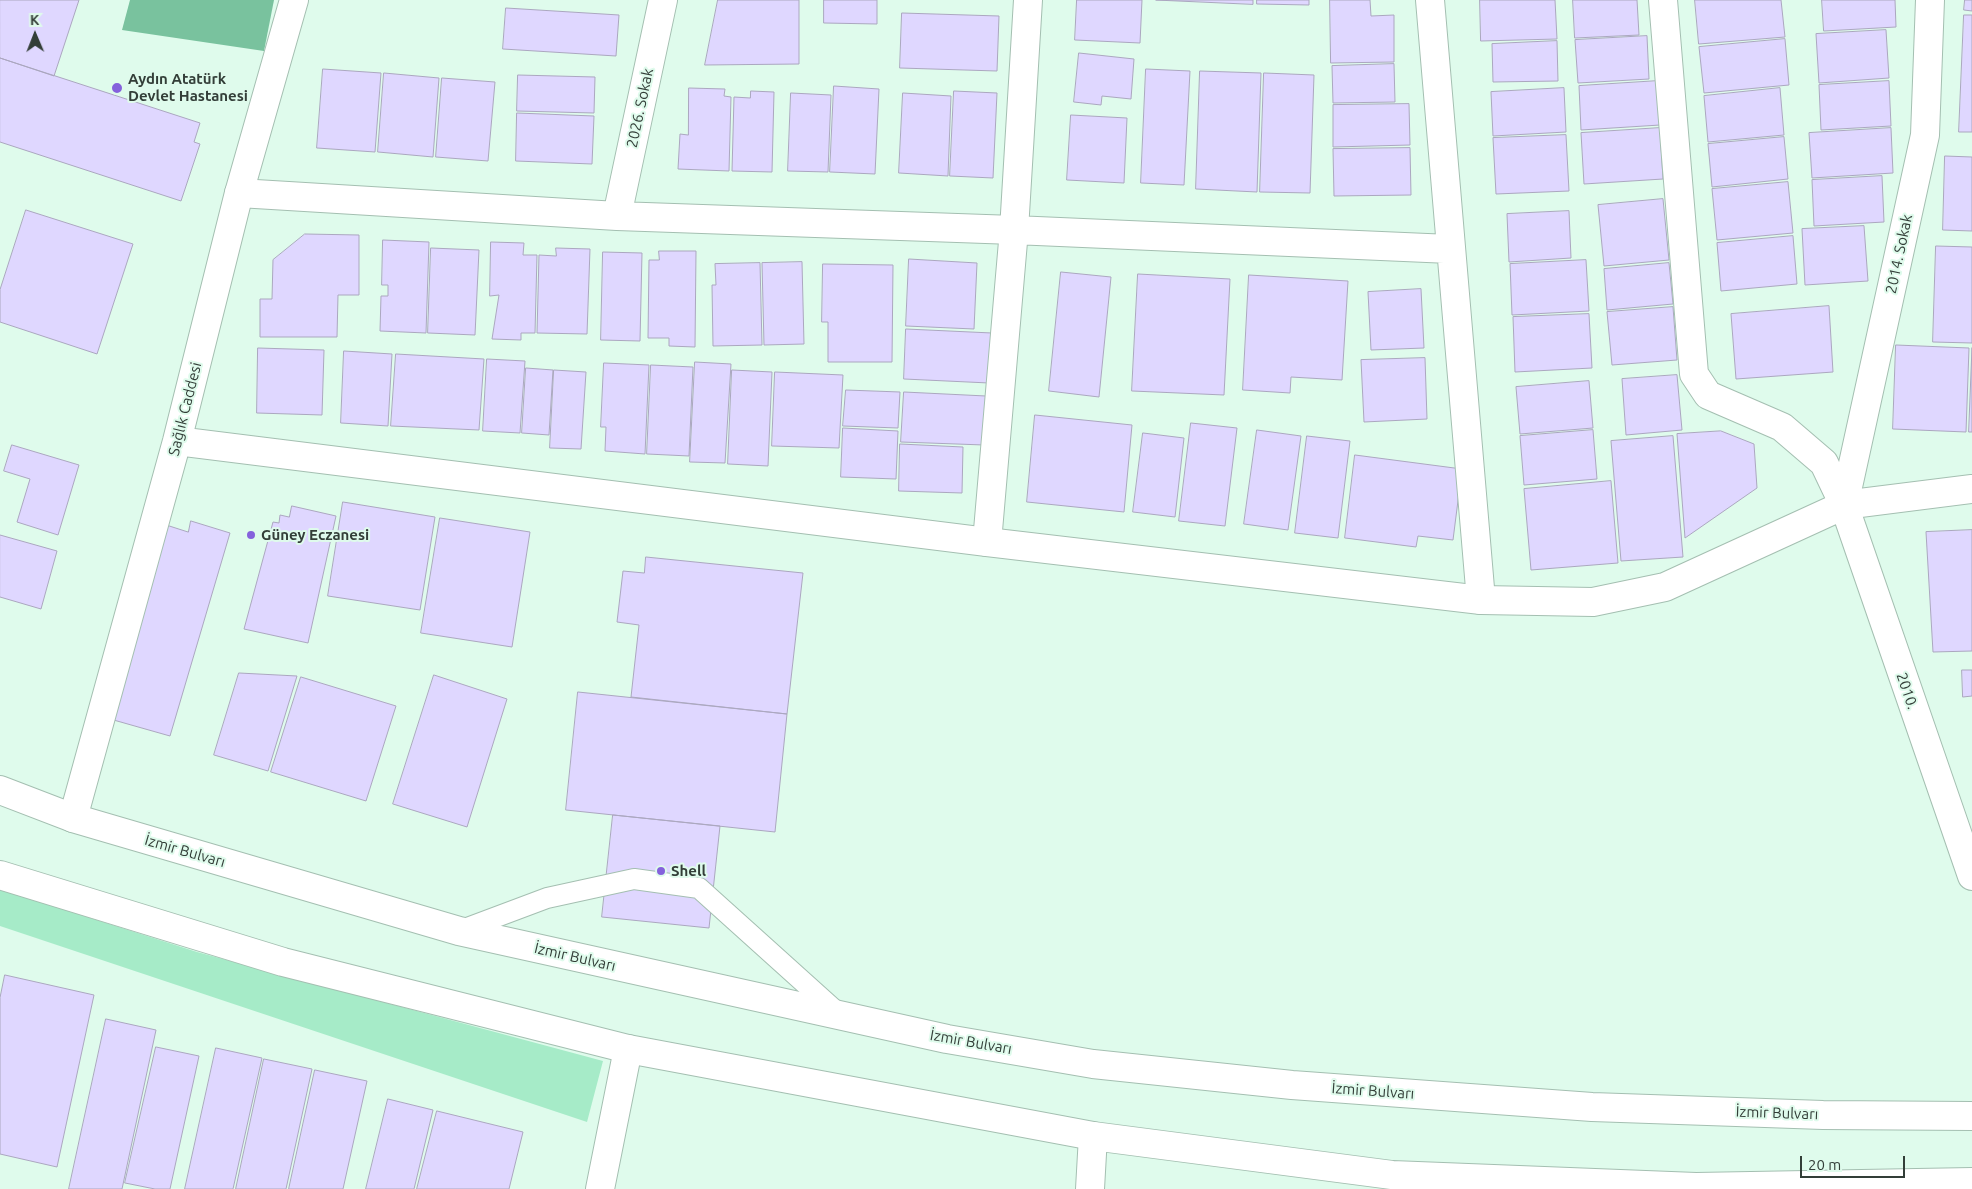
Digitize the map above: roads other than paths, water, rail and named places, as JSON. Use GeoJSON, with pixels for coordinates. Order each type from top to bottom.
{"type":"FeatureCollection","features":[{"type":"Feature","properties":{"kind":"main road","name":"Sağlık Caddesi"},"geometry":{"type":"LineString","coordinates":[[73,818],[177,441],[239,192],[294,0]]}},
{"type":"Feature","properties":{"kind":"main road","name":"2026. Sokak"},"geometry":{"type":"LineString","coordinates":[[618,216],[663,0]]}},
{"type":"Feature","properties":{"kind":"main road"},"geometry":{"type":"LineString","coordinates":[[987,542],[1014,230],[1028,0]]}},
{"type":"Feature","properties":{"kind":"main road"},"geometry":{"type":"LineString","coordinates":[[1430,0],[1481,600]]}},
{"type":"Feature","properties":{"kind":"main road","name":"2010."},"geometry":{"type":"LineString","coordinates":[[1663,0],[1694,374],[1708,395],[1782,427],[1824,463],[1844,505],[1972,876]]}},
{"type":"Feature","properties":{"kind":"main road","name":"2014. Sokak"},"geometry":{"type":"LineString","coordinates":[[1844,505],[1924,135],[1930,0]]}},
{"type":"Feature","properties":{"kind":"main road"},"geometry":{"type":"LineString","coordinates":[[239,192],[618,216],[1014,230],[1450,249]]}},
{"type":"Feature","properties":{"kind":"main road"},"geometry":{"type":"LineString","coordinates":[[177,441],[987,542],[1481,600],[1593,602],[1665,587],[1844,505],[1972,489]]}},
{"type":"Feature","properties":{"kind":"main road","name":"İzmir Bulvarı"},"geometry":{"type":"LineString","coordinates":[[0,790],[73,818],[459,931],[842,1016],[947,1038],[1093,1064],[1292,1085],[1592,1107],[1823,1115],[1972,1116]]}},
{"type":"Feature","properties":{"kind":"main road"},"geometry":{"type":"LineString","coordinates":[[0,875],[284,962],[628,1049],[1093,1136],[1392,1175],[1697,1188],[1909,1186],[1972,1182]]}},
{"type":"Feature","properties":{"kind":"main road"},"geometry":{"type":"LineString","coordinates":[[600,1189],[628,1049]]}},
{"type":"Feature","properties":{"kind":"main road"},"geometry":{"type":"LineString","coordinates":[[1090,1189],[1093,1136]]}},
{"type":"Feature","properties":{"kind":"lane"},"geometry":{"type":"LineString","coordinates":[[459,931],[548,898],[634,879],[699,888],[842,1016]]}},
{"type":"Feature","properties":{"kind":"place","name":"Aydın Atatürk Devlet Hastanesi"},"geometry":{"type":"Point","coordinates":[117,88]}},
{"type":"Feature","properties":{"kind":"place","name":"Güney Eczanesi"},"geometry":{"type":"Point","coordinates":[251,535]}},
{"type":"Feature","properties":{"kind":"place","name":"Shell"},"geometry":{"type":"Point","coordinates":[661,871]}}]}
